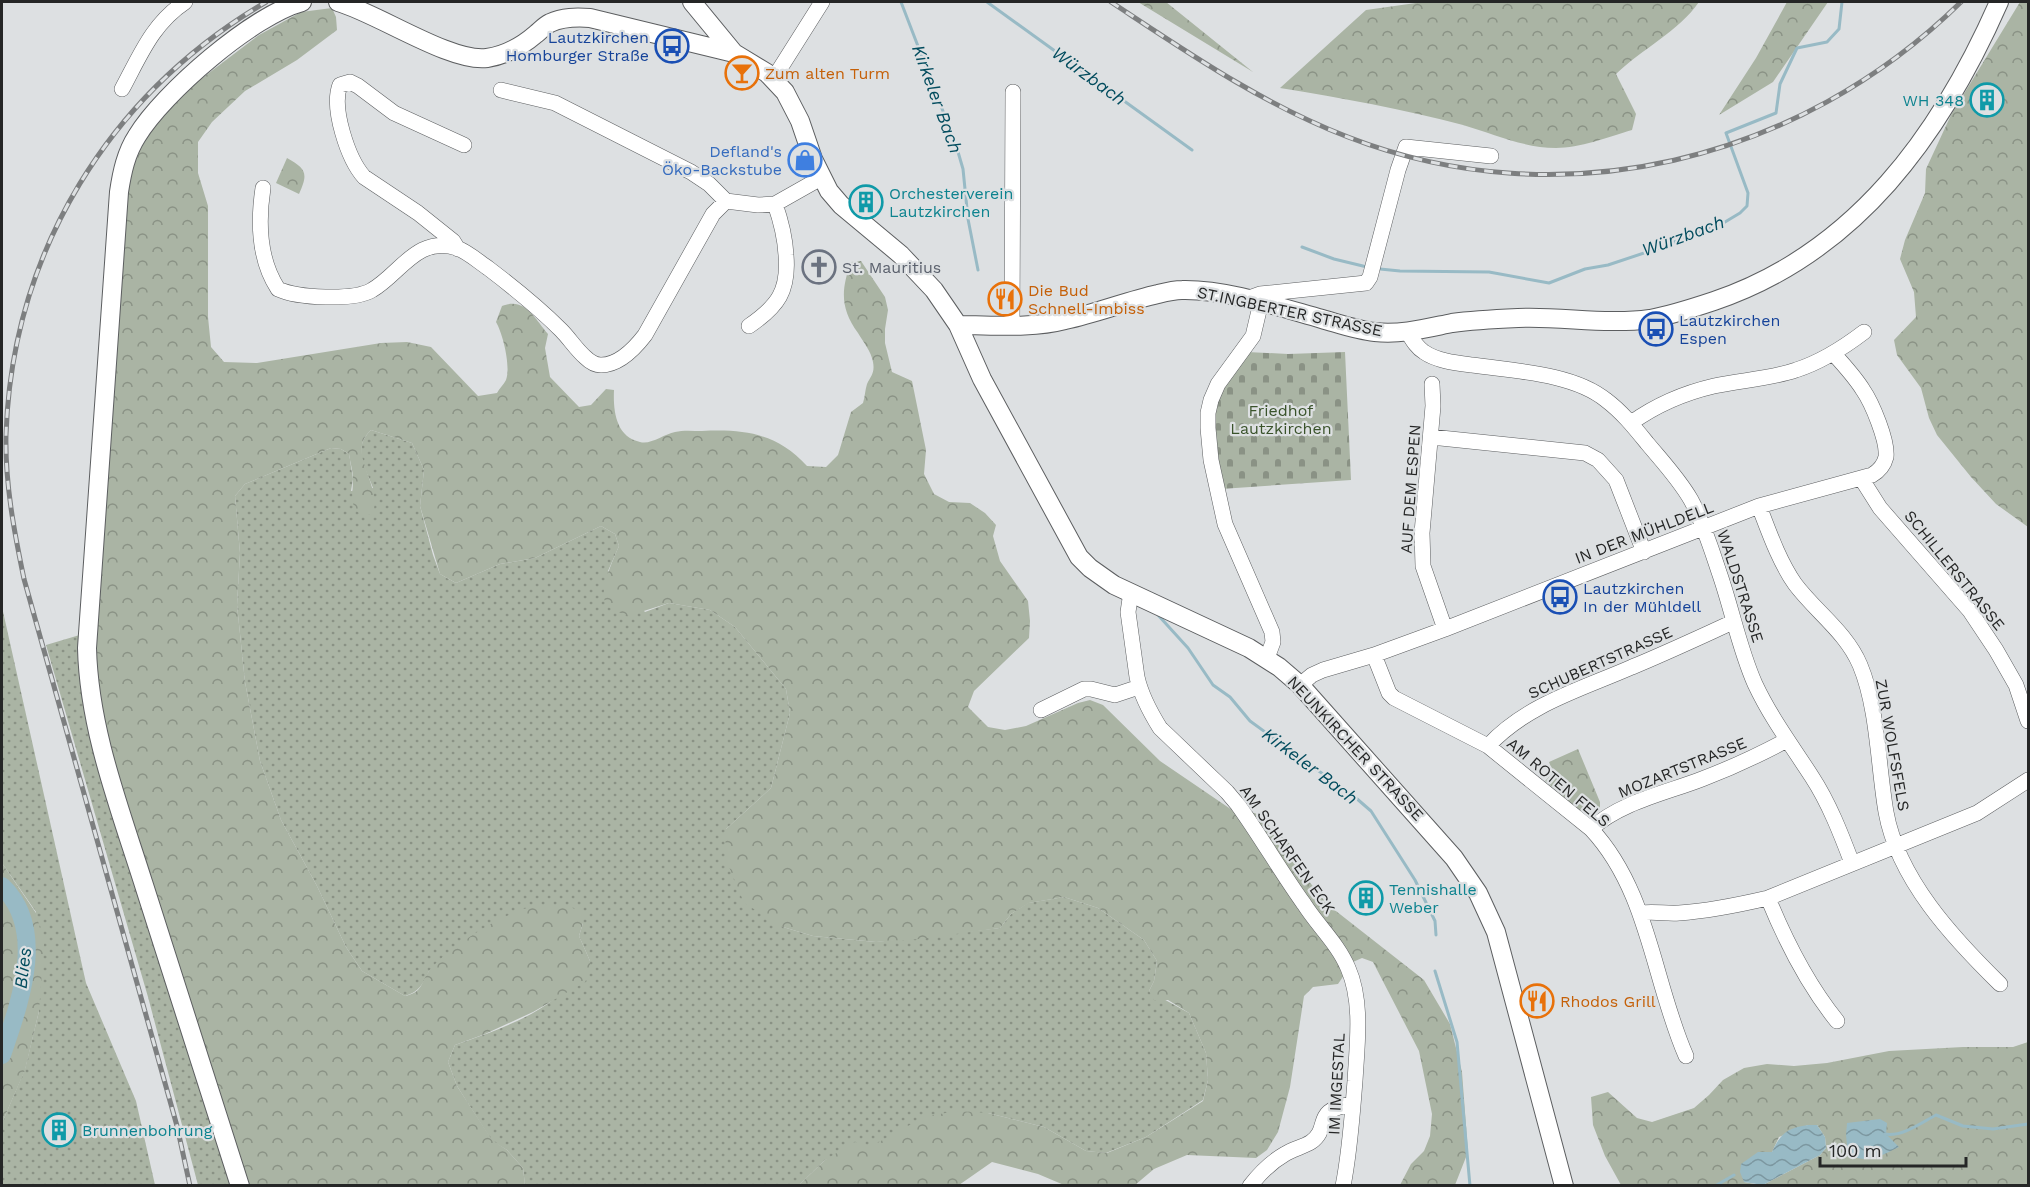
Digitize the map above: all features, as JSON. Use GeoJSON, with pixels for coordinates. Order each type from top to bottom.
{"type":"FeatureCollection","features":[{"type":"Feature","properties":{"kind":"main road"},"geometry":{"type":"LineString","coordinates":[[240,1185],[107,765],[91,700],[87,648],[119,192],[126,156],[145,123],[184,81],[229,44],[261,22],[284,8],[302,2]]}},
{"type":"Feature","properties":{"kind":"main road"},"geometry":{"type":"LineString","coordinates":[[338,2],[368,13],[442,48],[474,58],[486,58],[513,50],[551,23],[576,17],[590,18],[734,53],[774,78]]}},
{"type":"Feature","properties":{"kind":"main road"},"geometry":{"type":"LineString","coordinates":[[692,2],[734,53]]}},
{"type":"Feature","properties":{"kind":"main road","name":"ST.INGBERTER STRASSE"},"geometry":{"type":"LineString","coordinates":[[958,326],[1042,325],[1143,297],[1178,290],[1202,291],[1254,301],[1372,332],[1407,331],[1490,319],[1525,317],[1603,322],[1653,318],[1698,306],[1757,284],[1801,260],[1860,213],[1881,192],[1921,144],[1969,62],[1999,2]]}},
{"type":"Feature","properties":{"kind":"main road"},"geometry":{"type":"LineString","coordinates":[[687,42],[700,34],[705,17]]}},
{"type":"Feature","properties":{"kind":"main road","name":"NEUNKIRCHER STRASSE"},"geometry":{"type":"LineString","coordinates":[[774,78],[793,106],[821,178],[829,191],[925,279],[958,326],[982,379],[1079,557],[1099,575],[1249,648],[1266,658],[1300,685],[1467,875],[1488,912],[1502,955],[1564,1185]]}},
{"type":"Feature","properties":{"kind":"main road","name":"ST.INGBERTER STRASSE"},"geometry":{"type":"LineString","coordinates":[[967,346],[982,337],[1012,326]]}},
{"type":"Feature","properties":{"kind":"street"},"geometry":{"type":"LineString","coordinates":[[122,89],[154,30],[170,12],[185,2]]}},
{"type":"Feature","properties":{"kind":"street"},"geometry":{"type":"LineString","coordinates":[[774,78],[822,2]]}},
{"type":"Feature","properties":{"kind":"street"},"geometry":{"type":"LineString","coordinates":[[464,145],[394,113],[350,82],[340,85],[337,101],[339,113],[348,149],[358,171],[418,213],[453,241],[458,249],[531,302],[595,364],[601,365],[621,358],[634,349],[645,335],[713,214],[726,201]]}},
{"type":"Feature","properties":{"kind":"street"},"geometry":{"type":"LineString","coordinates":[[501,90],[555,103],[691,172],[709,184],[726,201],[758,205],[775,204],[821,178]]}},
{"type":"Feature","properties":{"kind":"street"},"geometry":{"type":"LineString","coordinates":[[1012,326],[1013,92]]}},
{"type":"Feature","properties":{"kind":"street"},"geometry":{"type":"LineString","coordinates":[[1266,658],[1273,642],[1272,632],[1225,524],[1211,460],[1208,428],[1211,400],[1218,384],[1253,336],[1254,301],[1260,294],[1366,284],[1406,147],[1491,156]]}},
{"type":"Feature","properties":{"kind":"street"},"geometry":{"type":"LineString","coordinates":[[263,188],[260,232],[269,272],[278,289],[294,295],[354,296],[372,290],[417,252],[437,246],[458,249]]}},
{"type":"Feature","properties":{"kind":"street"},"geometry":{"type":"LineString","coordinates":[[749,326],[771,309],[786,282],[783,231],[775,204]]}},
{"type":"Feature","properties":{"kind":"street","name":"WALDSTRASSE"},"geometry":{"type":"LineString","coordinates":[[1407,331],[1414,343],[1430,356],[1453,362],[1537,375],[1586,388],[1604,398],[1631,423],[1690,499],[1704,529],[1720,573],[1733,622],[1766,707],[1823,795],[1852,863]]}},
{"type":"Feature","properties":{"kind":"street"},"geometry":{"type":"LineString","coordinates":[[1631,423],[1647,411],[1686,394],[1714,386],[1771,377],[1796,370],[1833,353],[1864,332]]}},
{"type":"Feature","properties":{"kind":"street","name":"IN DER MÜHLDELL"},"geometry":{"type":"LineString","coordinates":[[1300,685],[1312,675],[1323,670],[1374,655],[1445,629],[1758,506],[1878,472],[1886,458],[1886,450],[1869,400],[1863,389],[1833,353]]}},
{"type":"Feature","properties":{"kind":"street","name":"AUF DEM ESPEN"},"geometry":{"type":"LineString","coordinates":[[1432,384],[1433,406],[1422,551],[1427,580],[1445,629]]}},
{"type":"Feature","properties":{"kind":"street"},"geometry":{"type":"LineString","coordinates":[[1431,437],[1585,453],[1598,460],[1616,480],[1644,552]]}},
{"type":"Feature","properties":{"kind":"street","name":"SCHILLERSTRASSE"},"geometry":{"type":"LineString","coordinates":[[1861,478],[1880,508],[1970,611],[2016,685],[2028,721]]}},
{"type":"Feature","properties":{"kind":"street","name":"ZUR WOLFSFELS"},"geometry":{"type":"LineString","coordinates":[[1758,506],[1789,575],[1797,587],[1840,633],[1860,666],[1870,698],[1886,814],[1895,846],[1917,885],[1941,920],[2000,984]]}},
{"type":"Feature","properties":{"kind":"street","name":"AM SCHARFEN ECK"},"geometry":{"type":"LineString","coordinates":[[1131,592],[1128,612],[1139,687],[1152,717],[1160,728],[1227,792],[1247,818],[1304,906],[1339,951],[1353,984]]}},
{"type":"Feature","properties":{"kind":"street","name":"SCHUBERTSTRASSE"},"geometry":{"type":"LineString","coordinates":[[1488,746],[1504,730],[1548,702],[1733,622]]}},
{"type":"Feature","properties":{"kind":"street","name":"AM ROTEN FELS"},"geometry":{"type":"LineString","coordinates":[[1374,655],[1389,693],[1394,698],[1488,746],[1604,842],[1641,913],[1666,1005],[1686,1056]]}},
{"type":"Feature","properties":{"kind":"street"},"geometry":{"type":"LineString","coordinates":[[1041,710],[1084,689],[1115,695],[1139,687]]}},
{"type":"Feature","properties":{"kind":"street","name":"MOZARTSTRASSE"},"geometry":{"type":"LineString","coordinates":[[1591,829],[1604,819],[1632,805],[1704,779],[1787,740]]}},
{"type":"Feature","properties":{"kind":"street"},"geometry":{"type":"LineString","coordinates":[[1641,913],[1651,911],[1675,914],[1768,898],[1977,813],[2028,780]]}},
{"type":"Feature","properties":{"kind":"street"},"geometry":{"type":"LineString","coordinates":[[1768,898],[1801,969],[1837,1021]]}},
{"type":"Feature","properties":{"kind":"street","name":"IM IMGESTAL"},"geometry":{"type":"LineString","coordinates":[[1343,1185],[1352,1136],[1357,1022],[1353,984]]}},
{"type":"Feature","properties":{"kind":"street"},"geometry":{"type":"LineString","coordinates":[[1250,1185],[1271,1163],[1313,1141],[1319,1134],[1325,1116],[1331,1110],[1338,1106],[1353,1104]]}},
{"type":"Feature","properties":{"kind":"green space"},"geometry":{"type":"Polygon","coordinates":[[[1138,2],[1166,2],[1253,72],[1138,2]]]}},
{"type":"Feature","properties":{"kind":"green space"},"geometry":{"type":"Polygon","coordinates":[[[1423,2],[1699,2],[1671,31],[1616,74],[1636,114],[1632,130],[1594,142],[1556,148],[1532,146],[1418,114],[1280,88],[1366,10],[1423,2]]]}},
{"type":"Feature","properties":{"kind":"green space"},"geometry":{"type":"Polygon","coordinates":[[[1787,2],[1828,2],[1773,82],[1719,115],[1756,58],[1787,2]]]}},
{"type":"Feature","properties":{"kind":"green space"},"geometry":{"type":"Polygon","coordinates":[[[2020,2],[2028,2],[2028,527],[1996,504],[1937,435],[1929,418],[1921,388],[1897,355],[1894,340],[1916,317],[1914,292],[1900,259],[1905,240],[1925,193],[1926,169],[1951,115],[2020,2]]]}},
{"type":"Feature","properties":{"kind":"green space"},"geometry":{"type":"Polygon","coordinates":[[[332,8],[336,17],[337,30],[297,60],[245,91],[212,122],[198,142],[198,173],[208,206],[208,317],[211,347],[224,362],[257,363],[381,343],[407,342],[431,347],[478,396],[497,393],[506,380],[508,367],[504,342],[496,322],[502,306],[517,304],[528,311],[548,334],[545,348],[550,377],[579,407],[591,405],[606,389],[614,390],[615,414],[621,429],[632,439],[644,443],[681,431],[746,432],[784,446],[807,466],[826,467],[838,455],[851,412],[863,403],[867,384],[873,372],[871,354],[852,324],[844,299],[845,281],[851,262],[861,261],[885,297],[888,310],[885,343],[892,372],[912,381],[926,450],[924,474],[934,494],[949,502],[970,503],[985,513],[996,525],[993,536],[1000,561],[1028,601],[1029,638],[974,691],[968,707],[988,727],[1005,730],[1026,726],[1078,703],[1090,700],[1103,705],[1160,761],[1235,812],[1255,813],[1290,844],[1304,875],[1327,904],[1424,980],[1450,1024],[1462,1072],[1468,1152],[1455,1185],[1400,1185],[1411,1164],[1424,1151],[1430,1136],[1432,1114],[1419,1051],[1373,962],[1362,958],[1353,962],[1338,984],[1313,987],[1304,996],[1290,1087],[1278,1132],[1267,1150],[1256,1158],[1187,1155],[1154,1169],[1135,1185],[1064,1185],[1038,1174],[992,1162],[959,1185],[799,1185],[825,1160],[855,1142],[872,1146],[924,1117],[956,1111],[988,1113],[1044,1127],[1086,1151],[1107,1153],[1146,1137],[1203,1101],[1208,1080],[1206,1053],[1189,1013],[1168,1000],[1154,1000],[1149,991],[1154,981],[1157,961],[1144,940],[1098,908],[1064,897],[1029,903],[1011,914],[1000,928],[919,939],[876,942],[813,936],[783,927],[744,903],[725,857],[726,829],[771,788],[790,713],[786,689],[735,627],[710,610],[669,603],[628,616],[609,607],[604,600],[605,584],[619,546],[615,534],[601,526],[535,558],[500,564],[456,583],[440,574],[420,506],[424,470],[412,443],[371,430],[364,439],[362,449],[373,490],[373,514],[365,515],[355,509],[349,454],[341,449],[331,448],[245,484],[235,496],[240,553],[237,605],[245,682],[260,761],[281,820],[317,886],[346,947],[362,971],[405,996],[418,990],[437,962],[461,943],[502,918],[530,907],[564,906],[581,912],[583,923],[579,936],[590,961],[591,970],[585,982],[533,1012],[455,1045],[448,1062],[457,1086],[492,1140],[507,1150],[523,1168],[525,1185],[248,1185],[121,791],[105,732],[97,679],[97,629],[125,200],[132,170],[144,140],[167,111],[197,82],[259,35],[301,12],[332,8]]]}},
{"type":"Feature","properties":{"kind":"green space"},"geometry":{"type":"Polygon","coordinates":[[[287,158],[299,165],[304,173],[304,181],[299,194],[276,183],[287,158]]]}},
{"type":"Feature","properties":{"kind":"green space","name":"Friedhof Lautzkirchen"},"geometry":{"type":"Polygon","coordinates":[[[1247,352],[1288,354],[1345,352],[1351,480],[1221,489],[1213,412],[1225,381],[1247,352]]]}},
{"type":"Feature","properties":{"kind":"green space"},"geometry":{"type":"Polygon","coordinates":[[[371,430],[412,443],[424,470],[420,506],[433,555],[440,574],[456,583],[500,564],[535,558],[601,526],[615,534],[619,546],[608,571],[645,612],[669,603],[710,610],[735,627],[786,689],[790,713],[771,788],[726,829],[783,927],[813,936],[876,942],[1000,928],[1011,914],[1028,903],[1064,897],[1098,908],[1144,940],[1157,961],[1154,981],[1149,991],[1189,1013],[1206,1053],[1208,1080],[1203,1100],[1146,1137],[1106,1153],[1086,1151],[1044,1127],[988,1113],[825,1160],[799,1185],[525,1185],[523,1168],[507,1150],[492,1141],[457,1086],[448,1062],[455,1045],[532,1014],[544,1007],[563,990],[590,961],[579,936],[583,923],[429,971],[420,987],[405,996],[362,971],[346,947],[317,886],[281,820],[260,761],[245,682],[237,605],[240,553],[235,496],[245,484],[331,448],[341,449],[349,454],[353,479],[351,491],[373,488],[361,451],[365,437],[371,430]]]}},
{"type":"Feature","properties":{"kind":"green space"},"geometry":{"type":"Polygon","coordinates":[[[2,607],[86,983],[136,1101],[155,1185],[2,1185],[2,1123],[25,1069],[39,1011],[36,912],[2,863],[2,607]]]}},
{"type":"Feature","properties":{"kind":"green space"},"geometry":{"type":"Polygon","coordinates":[[[83,634],[248,1185],[198,1185],[148,997],[46,645],[83,634]]]}},
{"type":"Feature","properties":{"kind":"green space"},"geometry":{"type":"Polygon","coordinates":[[[1578,749],[1600,802],[1600,809],[1588,815],[1545,781],[1553,773],[1549,762],[1578,749]]]}},
{"type":"Feature","properties":{"kind":"green space"},"geometry":{"type":"Polygon","coordinates":[[[2,863],[36,913],[44,944],[39,1011],[25,1070],[2,1123],[2,863]]]}},
{"type":"Feature","properties":{"kind":"green space"},"geometry":{"type":"Polygon","coordinates":[[[2028,1042],[2028,1185],[1763,1185],[1820,1155],[1826,1148],[1825,1137],[1817,1125],[1808,1125],[1779,1137],[1772,1152],[1744,1182],[1760,1185],[1621,1185],[1605,1156],[1593,1125],[1591,1097],[1608,1092],[1637,1118],[1652,1122],[1694,1108],[1723,1080],[1744,1068],[1767,1064],[1794,1066],[1827,1063],[1889,1051],[2013,1047],[2028,1042]]]}},
{"type":"Feature","properties":{"kind":"water"},"geometry":{"type":"Polygon","coordinates":[[[1880,1119],[1887,1123],[1886,1134],[1899,1147],[1869,1159],[1848,1155],[1847,1123],[1880,1119]]]}},
{"type":"Feature","properties":{"kind":"water"},"geometry":{"type":"Polygon","coordinates":[[[1808,1125],[1817,1125],[1825,1137],[1826,1148],[1820,1155],[1763,1185],[1744,1182],[1740,1172],[1741,1164],[1758,1152],[1772,1152],[1778,1140],[1786,1132],[1808,1125]]]}},
{"type":"Feature","properties":{"kind":"waterway","name":"Kirkeler Bach"},"geometry":{"type":"LineString","coordinates":[[901,2],[963,169],[968,219],[978,270]]}},
{"type":"Feature","properties":{"kind":"waterway","name":"Würzbach"},"geometry":{"type":"LineString","coordinates":[[987,2],[1192,150]]}},
{"type":"Feature","properties":{"kind":"waterway","name":"Würzbach"},"geometry":{"type":"LineString","coordinates":[[1380,269],[1489,272],[1549,283],[1585,269],[1608,265],[1659,248],[1725,222],[1747,206],[1748,193],[1726,133],[1776,113],[1780,84],[1797,48],[1827,42],[1839,29],[1842,2]]}},
{"type":"Feature","properties":{"kind":"waterway","name":"Würzbach"},"geometry":{"type":"LineString","coordinates":[[1302,247],[1334,259],[1367,267]]}},
{"type":"Feature","properties":{"kind":"waterway","name":"Kirkeler Bach"},"geometry":{"type":"LineString","coordinates":[[1158,615],[1188,648],[1213,685],[1230,697],[1250,721],[1371,811],[1415,880],[1435,921],[1436,935]]}},
{"type":"Feature","properties":{"kind":"waterway","name":"Blies"},"geometry":{"type":"LineString","coordinates":[[2,886],[16,904],[24,924],[27,945],[22,991],[2,1055]]}},
{"type":"Feature","properties":{"kind":"waterway","name":"Kirkeler Bach"},"geometry":{"type":"LineString","coordinates":[[1435,971],[1457,1042],[1470,1186]]}},
{"type":"Feature","properties":{"kind":"waterway"},"geometry":{"type":"LineString","coordinates":[[1885,1134],[1905,1131],[1936,1115],[1963,1126],[1993,1129],[2028,1124]]}},
{"type":"Feature","properties":{"kind":"waterway"},"geometry":{"type":"LineString","coordinates":[[1715,1186],[1734,1175]]}},
{"type":"Feature","properties":{"kind":"railway"},"geometry":{"type":"LineString","coordinates":[[190,1186],[177,1126],[24,579],[9,489],[6,435],[12,368],[27,303],[50,242],[79,184],[116,131],[160,83],[210,40],[266,2]]}},
{"type":"Feature","properties":{"kind":"railway"},"geometry":{"type":"LineString","coordinates":[[1111,2],[1226,76],[1316,124],[1348,137],[1429,162],[1511,173],[1593,173],[1674,160],[1752,136],[1827,102],[1897,57],[1961,2]]}},
{"type":"Feature","properties":{"kind":"place","name":"Lautzkirchen Homburger Straße"},"geometry":{"type":"Point","coordinates":[672,46]}},
{"type":"Feature","properties":{"kind":"place","name":"Zum alten Turm"},"geometry":{"type":"Point","coordinates":[742,73]}},
{"type":"Feature","properties":{"kind":"place","name":"WH 348"},"geometry":{"type":"Point","coordinates":[1987,100]}},
{"type":"Feature","properties":{"kind":"place","name":"Defland's Öko-Backstube"},"geometry":{"type":"Point","coordinates":[805,160]}},
{"type":"Feature","properties":{"kind":"place","name":"Orchesterverein Lautzkirchen"},"geometry":{"type":"Point","coordinates":[866,202]}},
{"type":"Feature","properties":{"kind":"place","name":"St. Mauritius"},"geometry":{"type":"Point","coordinates":[819,267]}},
{"type":"Feature","properties":{"kind":"place","name":"Die Bud Schnell-Imbiss"},"geometry":{"type":"Point","coordinates":[1005,299]}},
{"type":"Feature","properties":{"kind":"place","name":"Lautzkirchen Espen"},"geometry":{"type":"Point","coordinates":[1656,329]}},
{"type":"Feature","properties":{"kind":"place","name":"Lautzkirchen In der Mühldell"},"geometry":{"type":"Point","coordinates":[1560,597]}},
{"type":"Feature","properties":{"kind":"place","name":"Tennishalle Weber"},"geometry":{"type":"Point","coordinates":[1366,898]}},
{"type":"Feature","properties":{"kind":"place","name":"Rhodos Grill"},"geometry":{"type":"Point","coordinates":[1537,1001]}},
{"type":"Feature","properties":{"kind":"place","name":"Brunnenbohrung"},"geometry":{"type":"Point","coordinates":[59,1130]}}]}
